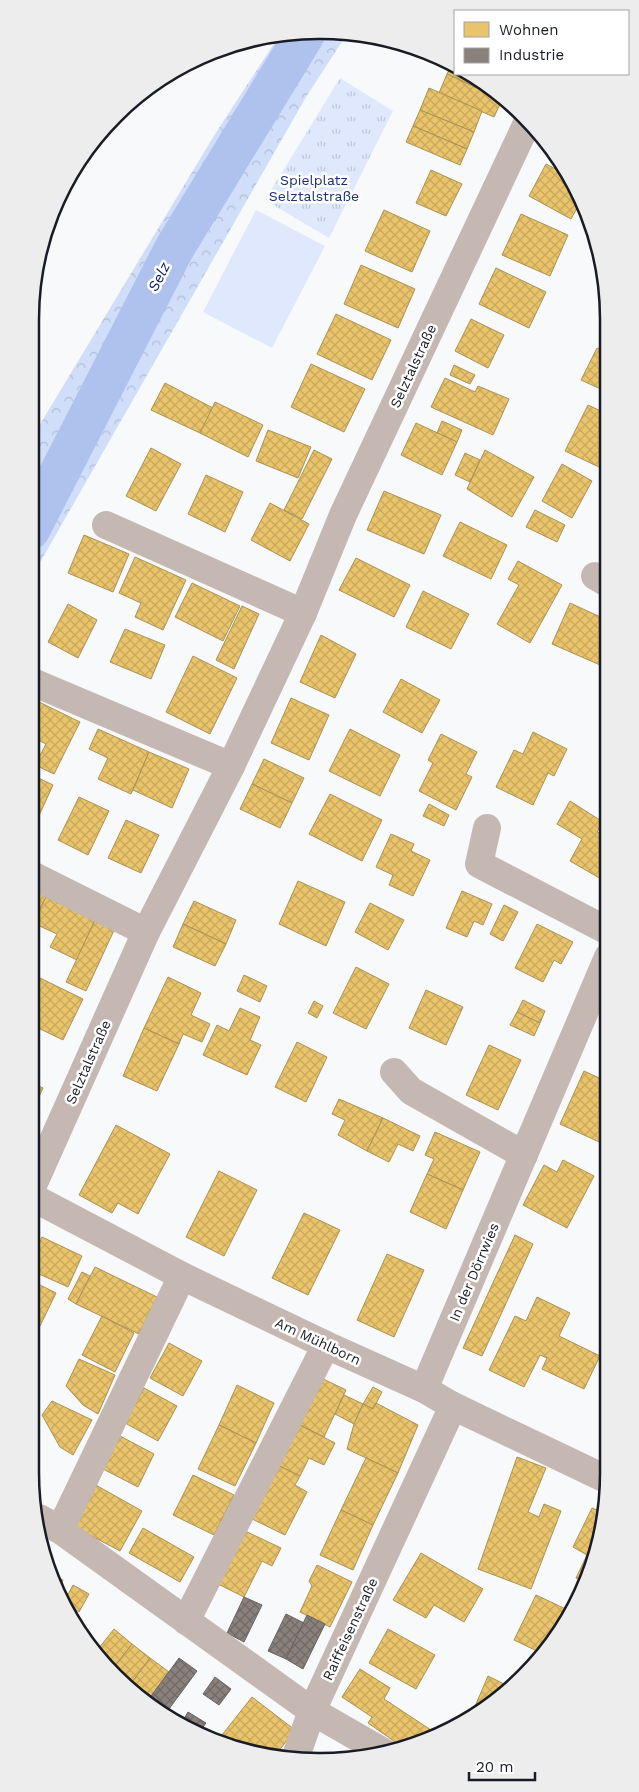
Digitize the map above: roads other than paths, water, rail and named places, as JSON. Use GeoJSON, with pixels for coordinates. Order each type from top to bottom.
{"type":"FeatureCollection","features":[{"type":"Feature","properties":{"kind":"street","name":"Selztalstraße"},"geometry":{"type":"LineString","coordinates":[[39,1172],[146,932],[231,766],[304,613],[343,515],[525,128]]}},
{"type":"Feature","properties":{"kind":"street"},"geometry":{"type":"LineString","coordinates":[[106,525],[304,613]]}},
{"type":"Feature","properties":{"kind":"street"},"geometry":{"type":"LineString","coordinates":[[39,685],[231,766]]}},
{"type":"Feature","properties":{"kind":"street"},"geometry":{"type":"LineString","coordinates":[[487,828],[478,864],[600,927]]}},
{"type":"Feature","properties":{"kind":"street"},"geometry":{"type":"LineString","coordinates":[[39,878],[146,932]]}},
{"type":"Feature","properties":{"kind":"street","name":"In der Dörrwies"},"geometry":{"type":"LineString","coordinates":[[424,1389],[600,976]]}},
{"type":"Feature","properties":{"kind":"street"},"geometry":{"type":"LineString","coordinates":[[394,1072],[411,1091],[524,1155]]}},
{"type":"Feature","properties":{"kind":"street","name":"Am Mühlborn"},"geometry":{"type":"LineString","coordinates":[[39,1201],[182,1276],[326,1345],[424,1389],[453,1406],[600,1476]]}},
{"type":"Feature","properties":{"kind":"street"},"geometry":{"type":"LineString","coordinates":[[182,1276],[49,1524],[312,1711],[376,1748]]}},
{"type":"Feature","properties":{"kind":"street"},"geometry":{"type":"LineString","coordinates":[[186,1621],[326,1345]]}},
{"type":"Feature","properties":{"kind":"street","name":"Raiffeisenstraße"},"geometry":{"type":"LineString","coordinates":[[297,1753],[312,1711],[453,1406]]}},
{"type":"Feature","properties":{"kind":"waterway","name":"Selz"},"geometry":{"type":"LineString","coordinates":[[39,512],[174,249],[302,39]]}},
{"type":"Feature","properties":{"kind":"park label","name":"Spielplatz Selztalstraße"},"geometry":{"type":"Point","coordinates":[314,188]}}]}
